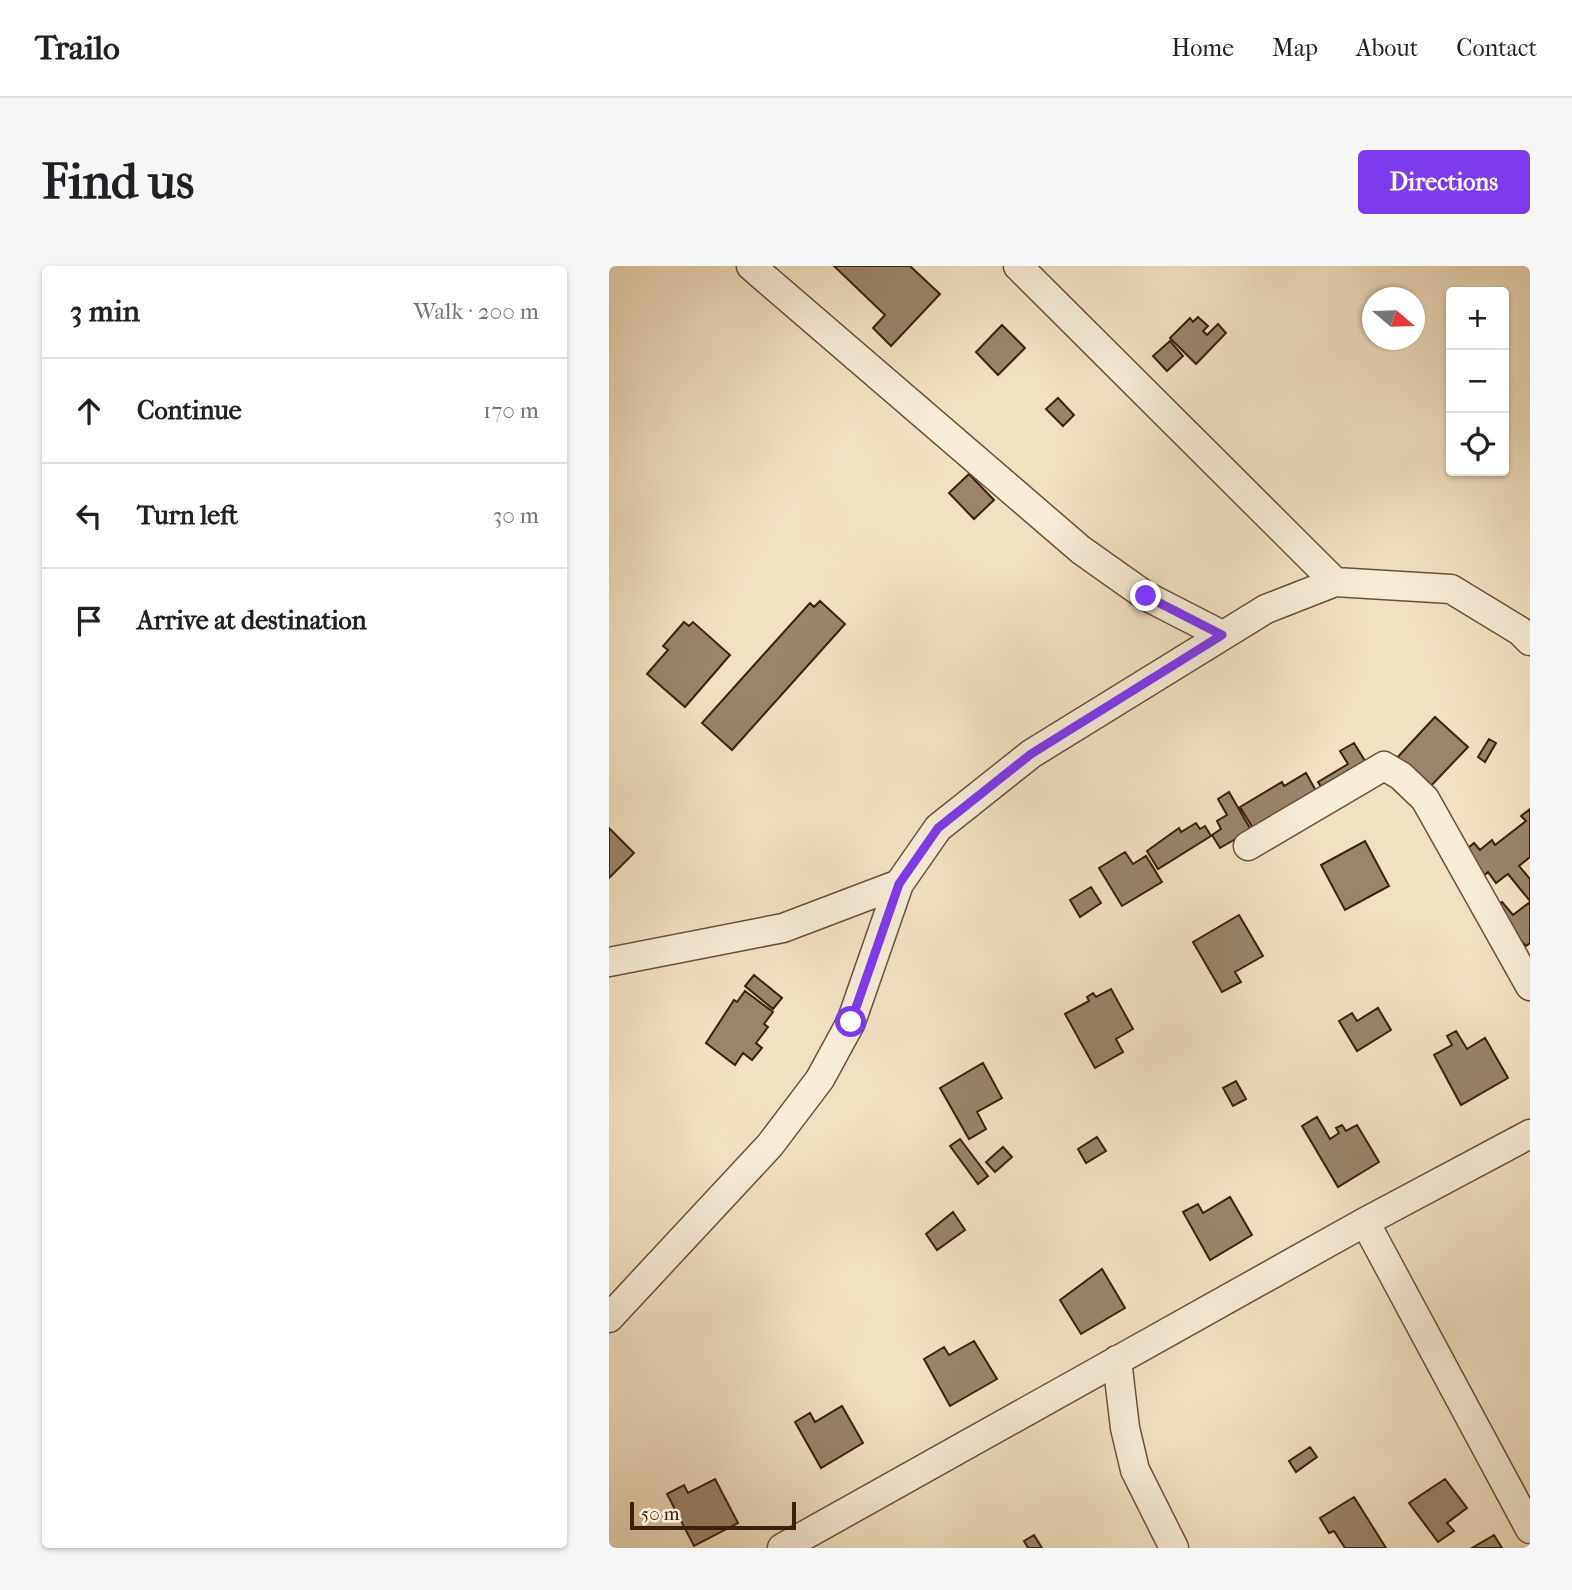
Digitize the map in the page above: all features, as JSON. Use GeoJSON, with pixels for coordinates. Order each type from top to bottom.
{"type":"FeatureCollection","features":[{"type":"Feature","properties":{"kind":"street"},"geometry":{"type":"LineString","coordinates":[[751,266],[1081,550],[1146,596],[1222,635]]}},
{"type":"Feature","properties":{"kind":"street"},"geometry":{"type":"LineString","coordinates":[[1018,266],[1335,582]]}},
{"type":"Feature","properties":{"kind":"street"},"geometry":{"type":"LineString","coordinates":[[609,1318],[770,1145],[820,1079],[851,1022],[899,884],[938,828],[1031,754],[1266,609],[1335,582],[1451,589],[1520,631],[1530,641]]}},
{"type":"Feature","properties":{"kind":"street"},"geometry":{"type":"LineString","coordinates":[[1248,846],[1384,766],[1401,776],[1425,799],[1530,986]]}},
{"type":"Feature","properties":{"kind":"street"},"geometry":{"type":"LineString","coordinates":[[609,962],[783,928],[899,884]]}},
{"type":"Feature","properties":{"kind":"street"},"geometry":{"type":"LineString","coordinates":[[782,1548],[1365,1222],[1530,1133]]}},
{"type":"Feature","properties":{"kind":"street"},"geometry":{"type":"LineString","coordinates":[[1365,1222],[1530,1529]]}},
{"type":"Feature","properties":{"kind":"street"},"geometry":{"type":"LineString","coordinates":[[1117,1360],[1125,1428],[1135,1470],[1174,1548]]}},
{"type":"Feature","properties":{"kind":"building"},"geometry":{"type":"Polygon","coordinates":[[[834,266],[910,266],[940,294],[891,346],[873,328],[885,315],[834,266]]]}},
{"type":"Feature","properties":{"kind":"building"},"geometry":{"type":"Polygon","coordinates":[[[1198,317],[1208,326],[1203,331],[1207,335],[1218,324],[1226,333],[1196,364],[1170,338],[1190,318],[1193,322],[1198,317]]]}},
{"type":"Feature","properties":{"kind":"building"},"geometry":{"type":"Polygon","coordinates":[[[1002,325],[1025,348],[998,375],[976,352],[1002,325]]]}},
{"type":"Feature","properties":{"kind":"building"},"geometry":{"type":"Polygon","coordinates":[[[1170,341],[1183,356],[1167,371],[1153,356],[1170,341]]]}},
{"type":"Feature","properties":{"kind":"building"},"geometry":{"type":"Polygon","coordinates":[[[1058,398],[1074,415],[1063,426],[1046,409],[1058,398]]]}},
{"type":"Feature","properties":{"kind":"building"},"geometry":{"type":"Polygon","coordinates":[[[969,474],[994,500],[974,519],[949,493],[969,474]]]}},
{"type":"Feature","properties":{"kind":"building"},"geometry":{"type":"Polygon","coordinates":[[[820,601],[845,624],[732,750],[702,723],[810,603],[814,607],[820,601]]]}},
{"type":"Feature","properties":{"kind":"building"},"geometry":{"type":"Polygon","coordinates":[[[684,622],[689,626],[693,622],[730,655],[685,707],[647,674],[668,650],[663,646],[684,622]]]}},
{"type":"Feature","properties":{"kind":"building"},"geometry":{"type":"Polygon","coordinates":[[[1435,717],[1468,747],[1426,791],[1394,761],[1435,717]]]}},
{"type":"Feature","properties":{"kind":"building"},"geometry":{"type":"Polygon","coordinates":[[[1489,739],[1496,743],[1485,762],[1478,757],[1489,739]]]}},
{"type":"Feature","properties":{"kind":"building"},"geometry":{"type":"Polygon","coordinates":[[[1354,743],[1370,769],[1326,795],[1318,782],[1348,764],[1340,751],[1354,743]]]}},
{"type":"Feature","properties":{"kind":"building"},"geometry":{"type":"Polygon","coordinates":[[[1306,773],[1316,791],[1253,828],[1240,807],[1282,782],[1284,786],[1306,773]]]}},
{"type":"Feature","properties":{"kind":"building"},"geometry":{"type":"Polygon","coordinates":[[[1229,792],[1251,830],[1220,848],[1212,835],[1221,829],[1217,821],[1227,815],[1218,799],[1229,792]]]}},
{"type":"Feature","properties":{"kind":"building"},"geometry":{"type":"Polygon","coordinates":[[[1530,809],[1530,857],[1519,866],[1530,879],[1530,901],[1508,874],[1496,883],[1488,872],[1479,880],[1460,855],[1474,843],[1480,850],[1492,840],[1495,845],[1526,821],[1521,816],[1530,809]]]}},
{"type":"Feature","properties":{"kind":"building"},"geometry":{"type":"Polygon","coordinates":[[[1196,823],[1200,829],[1205,826],[1211,836],[1158,869],[1147,851],[1179,828],[1181,832],[1196,823]]]}},
{"type":"Feature","properties":{"kind":"building"},"geometry":{"type":"Polygon","coordinates":[[[609,828],[634,853],[609,878],[609,828]]]}},
{"type":"Feature","properties":{"kind":"building"},"geometry":{"type":"Polygon","coordinates":[[[1365,841],[1389,886],[1345,910],[1321,865],[1365,841]]]}},
{"type":"Feature","properties":{"kind":"building"},"geometry":{"type":"Polygon","coordinates":[[[1125,852],[1133,864],[1146,856],[1162,882],[1122,906],[1099,868],[1125,852]]]}},
{"type":"Feature","properties":{"kind":"building"},"geometry":{"type":"Polygon","coordinates":[[[1091,887],[1101,903],[1080,917],[1070,900],[1091,887]]]}},
{"type":"Feature","properties":{"kind":"building"},"geometry":{"type":"Polygon","coordinates":[[[1502,902],[1513,915],[1530,902],[1530,943],[1526,946],[1492,910],[1502,902]]]}},
{"type":"Feature","properties":{"kind":"building"},"geometry":{"type":"Polygon","coordinates":[[[1239,915],[1263,956],[1235,972],[1241,982],[1222,992],[1193,942],[1239,915]]]}},
{"type":"Feature","properties":{"kind":"building"},"geometry":{"type":"Polygon","coordinates":[[[754,975],[782,998],[773,1009],[745,986],[754,975]]]}},
{"type":"Feature","properties":{"kind":"building"},"geometry":{"type":"Polygon","coordinates":[[[1111,989],[1133,1029],[1116,1039],[1123,1052],[1095,1068],[1065,1014],[1089,1001],[1087,997],[1093,993],[1096,997],[1111,989]]]}},
{"type":"Feature","properties":{"kind":"building"},"geometry":{"type":"Polygon","coordinates":[[[745,991],[773,1012],[764,1024],[768,1027],[756,1043],[762,1048],[752,1060],[743,1053],[735,1065],[706,1043],[734,1000],[737,1002],[745,991]]]}},
{"type":"Feature","properties":{"kind":"building"},"geometry":{"type":"Polygon","coordinates":[[[1378,1008],[1391,1030],[1357,1051],[1339,1021],[1352,1013],[1357,1021],[1378,1008]]]}},
{"type":"Feature","properties":{"kind":"building"},"geometry":{"type":"Polygon","coordinates":[[[1456,1031],[1467,1049],[1485,1038],[1508,1078],[1461,1105],[1434,1055],[1452,1045],[1447,1036],[1456,1031]]]}},
{"type":"Feature","properties":{"kind":"building"},"geometry":{"type":"Polygon","coordinates":[[[983,1063],[1002,1098],[977,1112],[986,1129],[969,1139],[940,1088],[983,1063]]]}},
{"type":"Feature","properties":{"kind":"building"},"geometry":{"type":"Polygon","coordinates":[[[1236,1081],[1246,1099],[1233,1106],[1223,1088],[1236,1081]]]}},
{"type":"Feature","properties":{"kind":"building"},"geometry":{"type":"Polygon","coordinates":[[[1317,1117],[1330,1139],[1339,1133],[1336,1128],[1342,1125],[1346,1131],[1357,1125],[1379,1162],[1338,1187],[1302,1126],[1317,1117]]]}},
{"type":"Feature","properties":{"kind":"building"},"geometry":{"type":"Polygon","coordinates":[[[1097,1137],[1106,1151],[1086,1163],[1078,1149],[1097,1137]]]}},
{"type":"Feature","properties":{"kind":"building"},"geometry":{"type":"Polygon","coordinates":[[[960,1139],[988,1176],[978,1184],[950,1146],[960,1139]]]}},
{"type":"Feature","properties":{"kind":"building"},"geometry":{"type":"Polygon","coordinates":[[[1003,1147],[1012,1157],[995,1172],[986,1162],[1003,1147]]]}},
{"type":"Feature","properties":{"kind":"building"},"geometry":{"type":"Polygon","coordinates":[[[1230,1197],[1252,1235],[1210,1260],[1183,1212],[1198,1204],[1203,1213],[1230,1197]]]}},
{"type":"Feature","properties":{"kind":"building"},"geometry":{"type":"Polygon","coordinates":[[[953,1212],[965,1230],[937,1250],[926,1234],[953,1212]]]}},
{"type":"Feature","properties":{"kind":"building"},"geometry":{"type":"Polygon","coordinates":[[[1102,1269],[1125,1308],[1081,1334],[1060,1300],[1102,1269]]]}},
{"type":"Feature","properties":{"kind":"building"},"geometry":{"type":"Polygon","coordinates":[[[974,1341],[997,1379],[950,1406],[924,1359],[944,1347],[949,1355],[974,1341]]]}},
{"type":"Feature","properties":{"kind":"building"},"geometry":{"type":"Polygon","coordinates":[[[842,1406],[863,1443],[821,1468],[795,1422],[810,1413],[815,1422],[842,1406]]]}},
{"type":"Feature","properties":{"kind":"building"},"geometry":{"type":"Polygon","coordinates":[[[1310,1447],[1317,1457],[1296,1472],[1289,1461],[1310,1447]]]}},
{"type":"Feature","properties":{"kind":"building"},"geometry":{"type":"Polygon","coordinates":[[[715,1479],[738,1523],[694,1546],[667,1494],[684,1485],[688,1493],[715,1479]]]}},
{"type":"Feature","properties":{"kind":"building"},"geometry":{"type":"Polygon","coordinates":[[[1445,1479],[1467,1508],[1447,1523],[1454,1531],[1438,1542],[1409,1503],[1445,1479]]]}},
{"type":"Feature","properties":{"kind":"building"},"geometry":{"type":"Polygon","coordinates":[[[1354,1497],[1386,1548],[1345,1548],[1334,1531],[1329,1533],[1320,1518],[1354,1497]]]}},
{"type":"Feature","properties":{"kind":"building"},"geometry":{"type":"Polygon","coordinates":[[[1034,1535],[1042,1548],[1028,1548],[1024,1541],[1034,1535]]]}},
{"type":"Feature","properties":{"kind":"building"},"geometry":{"type":"Polygon","coordinates":[[[1494,1535],[1502,1548],[1472,1548],[1494,1535]]]}},
{"type":"Feature","properties":{"kind":"route"},"geometry":{"type":"LineString","coordinates":[[851,1022],[873,952],[899,884],[938,828],[1031,754],[1222,635],[1146,596]]}}]}
